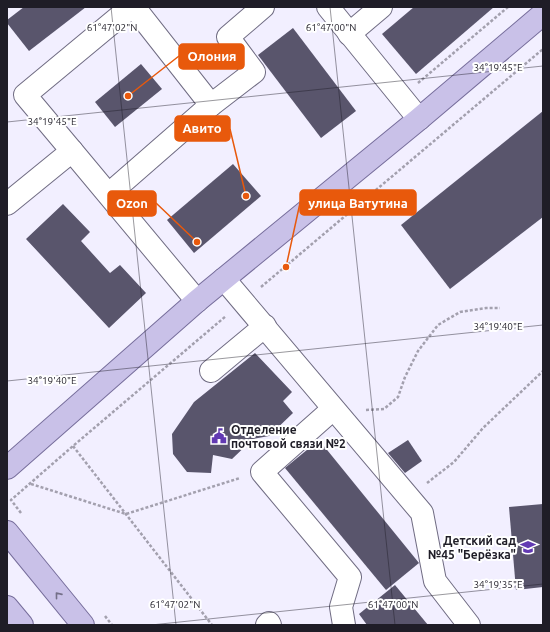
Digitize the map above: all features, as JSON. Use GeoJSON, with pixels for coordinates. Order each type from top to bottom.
{"type":"FeatureCollection","features":[{"type":"Feature","properties":{"kind":"main road"},"geometry":{"type":"LineString","coordinates":[[7,468],[197,301],[419,119],[543,14]]}},
{"type":"Feature","properties":{"kind":"main road"},"geometry":{"type":"LineString","coordinates":[[7,532],[82,625]]}},
{"type":"Feature","properties":{"kind":"main road"},"geometry":{"type":"LineString","coordinates":[[7,607],[22,625]]}},
{"type":"Feature","properties":{"kind":"street"},"geometry":{"type":"LineString","coordinates":[[131,7],[25,95],[197,301]]}},
{"type":"Feature","properties":{"kind":"street"},"geometry":{"type":"LineString","coordinates":[[134,7],[211,105]]}},
{"type":"Feature","properties":{"kind":"street"},"geometry":{"type":"LineString","coordinates":[[108,194],[211,105],[254,72],[228,37],[263,7]]}},
{"type":"Feature","properties":{"kind":"street"},"geometry":{"type":"LineString","coordinates":[[328,7],[419,119]]}},
{"type":"Feature","properties":{"kind":"street"},"geometry":{"type":"LineString","coordinates":[[349,34],[381,7]]}},
{"type":"Feature","properties":{"kind":"street"},"geometry":{"type":"LineString","coordinates":[[7,204],[72,151]]}},
{"type":"Feature","properties":{"kind":"street"},"geometry":{"type":"LineString","coordinates":[[224,279],[422,513],[435,581],[469,625]]}},
{"type":"Feature","properties":{"kind":"street"},"geometry":{"type":"LineString","coordinates":[[211,371],[265,326]]}},
{"type":"Feature","properties":{"kind":"street"},"geometry":{"type":"LineString","coordinates":[[334,409],[262,472],[350,577],[341,607],[344,625]]}},
{"type":"Feature","properties":{"kind":"street"},"geometry":{"type":"LineString","coordinates":[[267,625],[269,623],[270,625]]}},
{"type":"Feature","properties":{"kind":"path"},"geometry":{"type":"LineString","coordinates":[[401,96],[508,7]]}},
{"type":"Feature","properties":{"kind":"path"},"geometry":{"type":"LineString","coordinates":[[11,500],[543,49]]}},
{"type":"Feature","properties":{"kind":"path"},"geometry":{"type":"LineString","coordinates":[[334,409],[384,409],[398,397],[405,377],[418,351],[438,325],[460,312],[486,308],[500,308]]}},
{"type":"Feature","properties":{"kind":"path"},"geometry":{"type":"LineString","coordinates":[[410,498],[454,462],[484,428],[543,371]]}},
{"type":"Feature","properties":{"kind":"path"},"geometry":{"type":"LineString","coordinates":[[73,446],[212,625]]}},
{"type":"Feature","properties":{"kind":"path"},"geometry":{"type":"LineString","coordinates":[[31,484],[126,514],[262,472]]}},
{"type":"Feature","properties":{"kind":"building"},"geometry":{"type":"Polygon","coordinates":[[[24,7],[86,7],[29,51],[7,23],[7,20],[24,7]]]}},
{"type":"Feature","properties":{"kind":"building"},"geometry":{"type":"Polygon","coordinates":[[[414,7],[494,7],[416,74],[382,34],[414,7]]]}},
{"type":"Feature","properties":{"kind":"building"},"geometry":{"type":"Polygon","coordinates":[[[293,28],[356,111],[321,138],[258,55],[293,28]]]}},
{"type":"Feature","properties":{"kind":"building"},"geometry":{"type":"Polygon","coordinates":[[[141,64],[162,89],[115,127],[95,102],[141,64]]]}},
{"type":"Feature","properties":{"kind":"building"},"geometry":{"type":"Polygon","coordinates":[[[543,111],[543,217],[450,289],[401,225],[543,111]]]}},
{"type":"Feature","properties":{"kind":"building"},"geometry":{"type":"Polygon","coordinates":[[[233,164],[261,196],[194,253],[167,220],[233,164]]]}},
{"type":"Feature","properties":{"kind":"building"},"geometry":{"type":"Polygon","coordinates":[[[63,204],[90,232],[81,241],[110,273],[120,265],[146,293],[109,328],[26,239],[63,204]]]}},
{"type":"Feature","properties":{"kind":"building"},"geometry":{"type":"Polygon","coordinates":[[[255,353],[292,392],[283,401],[293,413],[269,436],[253,439],[232,459],[213,455],[211,473],[187,472],[173,454],[172,434],[194,402],[255,353]]]}},
{"type":"Feature","properties":{"kind":"building"},"geometry":{"type":"Polygon","coordinates":[[[319,440],[419,563],[386,590],[285,468],[319,440]]]}},
{"type":"Feature","properties":{"kind":"building"},"geometry":{"type":"Polygon","coordinates":[[[408,440],[422,461],[405,473],[388,453],[408,440]]]}},
{"type":"Feature","properties":{"kind":"building","name":"Детский сад №45 \"Берёзка\""},"geometry":{"type":"Polygon","coordinates":[[[543,504],[543,587],[516,590],[509,507],[543,504]]]}},
{"type":"Feature","properties":{"kind":"building"},"geometry":{"type":"Polygon","coordinates":[[[395,585],[428,625],[367,625],[359,614],[395,585]]]}},
{"type":"Feature","properties":{"kind":"place","name":"Олония"},"geometry":{"type":"Point","coordinates":[128,96]}},
{"type":"Feature","properties":{"kind":"place","name":"Авито"},"geometry":{"type":"Point","coordinates":[246,196]}},
{"type":"Feature","properties":{"kind":"place","name":"Ozon"},"geometry":{"type":"Point","coordinates":[197,242]}},
{"type":"Feature","properties":{"kind":"place","name":"улица Ватутина"},"geometry":{"type":"Point","coordinates":[286,267]}},
{"type":"Feature","properties":{"kind":"place","name":"Отделение почтовой связи №2"},"geometry":{"type":"Point","coordinates":[219,436]}},
{"type":"Feature","properties":{"kind":"place","name":"Детский сад №45 \"Берёзка\""},"geometry":{"type":"Point","coordinates":[528,547]}}]}
